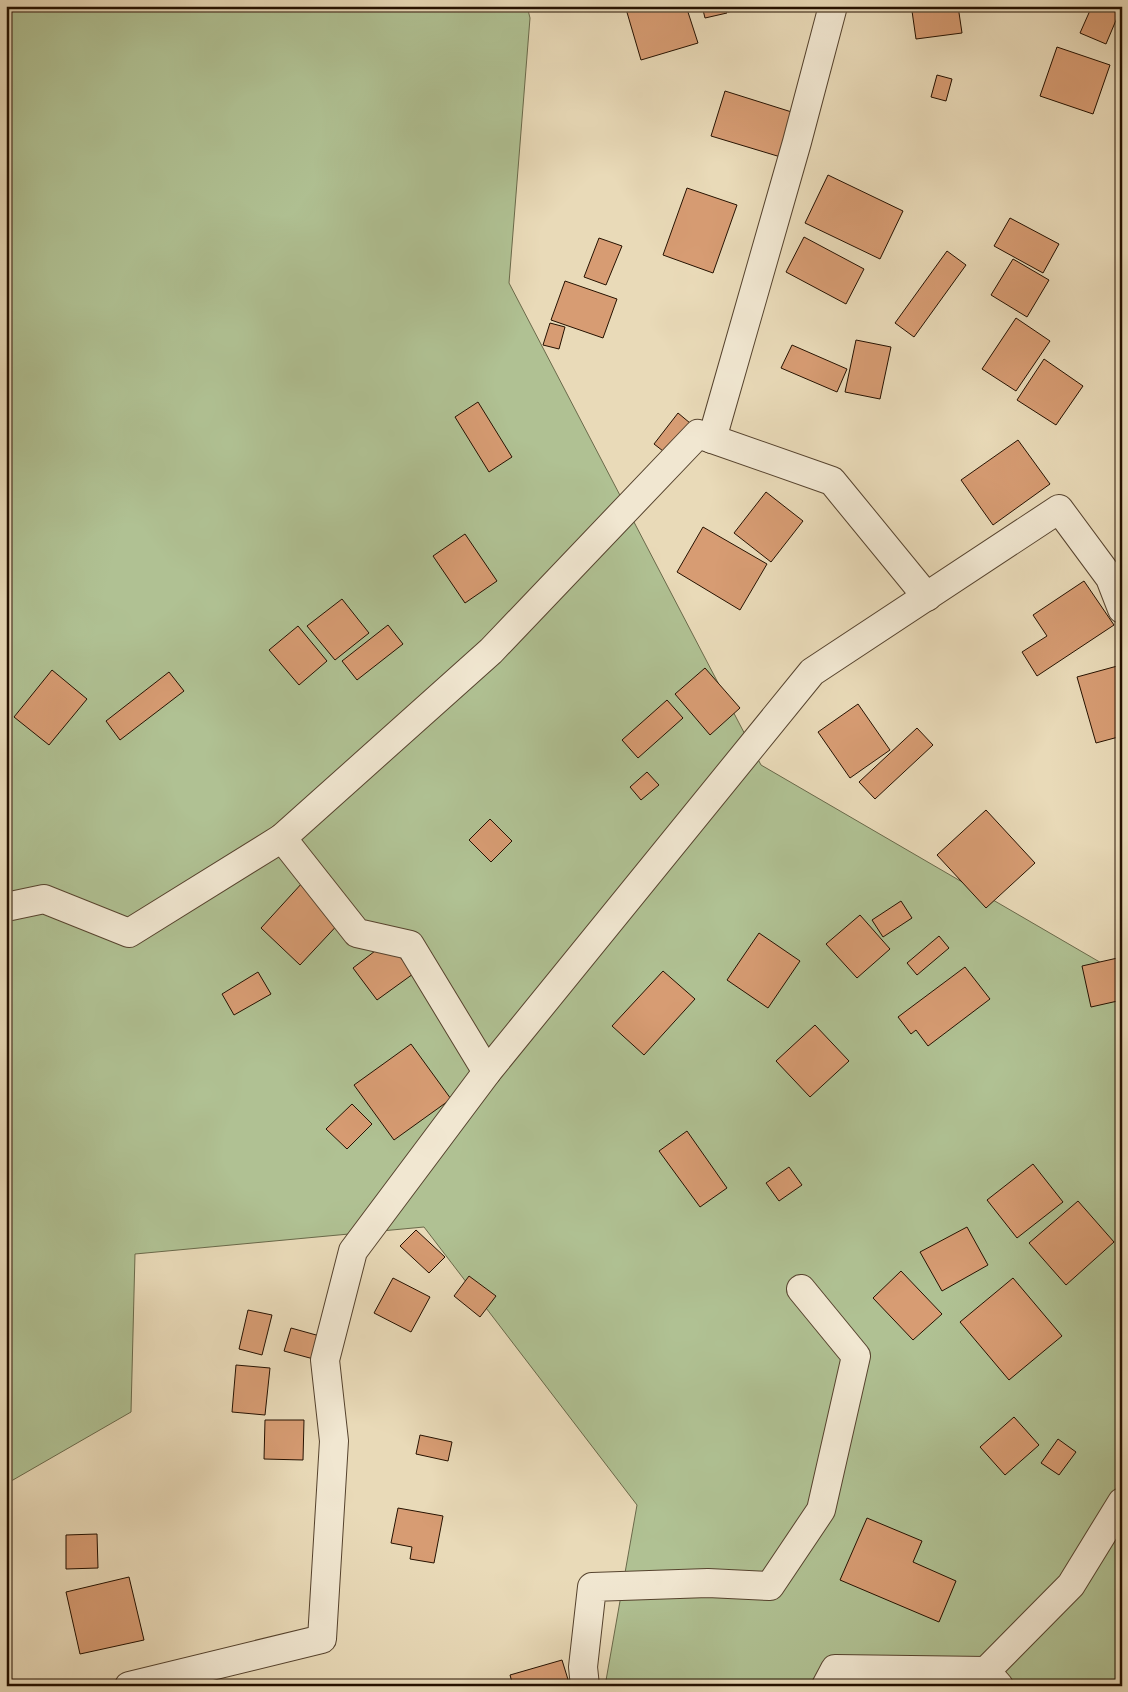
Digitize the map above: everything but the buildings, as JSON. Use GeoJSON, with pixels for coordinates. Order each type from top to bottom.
{"type":"FeatureCollection","features":[{"type":"Feature","properties":{"kind":"street"},"geometry":{"type":"LineString","coordinates":[[712,439],[797,142],[833,6]]}},
{"type":"Feature","properties":{"kind":"street"},"geometry":{"type":"LineString","coordinates":[[6,906],[44,899],[130,933],[282,838],[490,651],[698,434],[832,481],[927,597]]}},
{"type":"Feature","properties":{"kind":"street"},"geometry":{"type":"LineString","coordinates":[[129,1686],[322,1639],[334,1441],[325,1360],[353,1251],[487,1072],[812,672],[1060,509],[1110,578],[1122,609]]}},
{"type":"Feature","properties":{"kind":"street"},"geometry":{"type":"LineString","coordinates":[[282,838],[357,933],[410,945],[487,1072]]}},
{"type":"Feature","properties":{"kind":"street"},"geometry":{"type":"LineString","coordinates":[[585,1686],[583,1667],[592,1587],[708,1583],[770,1586],[821,1510],[856,1356],[801,1289]]}},
{"type":"Feature","properties":{"kind":"street"},"geometry":{"type":"LineString","coordinates":[[826,1686],[835,1669],[992,1678],[1071,1585],[1122,1502]]}},
{"type":"Feature","properties":{"kind":"green space"},"geometry":{"type":"Polygon","coordinates":[[[6,6],[527,6],[530,18],[509,283],[761,765],[1122,975],[1122,1686],[605,1686],[637,1505],[424,1227],[135,1254],[131,1412],[6,1484],[6,6]]]}}]}
